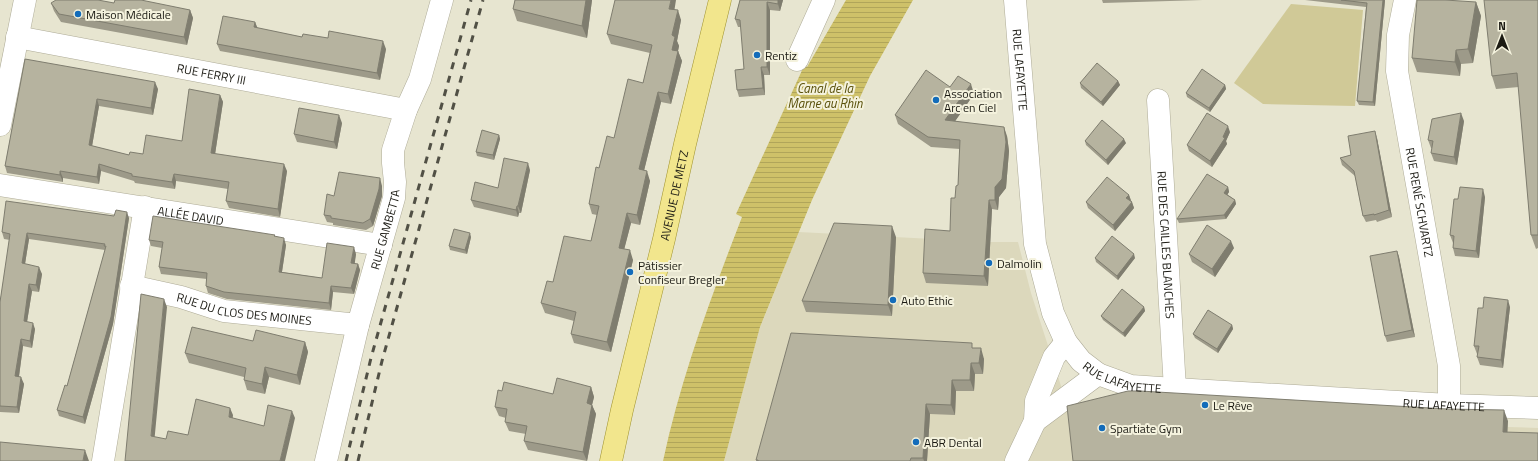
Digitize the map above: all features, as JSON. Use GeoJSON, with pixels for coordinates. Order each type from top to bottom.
{"type":"FeatureCollection","features":[{"type":"Feature","properties":{"kind":"main road","name":"AVENUE DE METZ"},"geometry":{"type":"LineString","coordinates":[[611,461],[720,0]]}},
{"type":"Feature","properties":{"kind":"street"},"geometry":{"type":"LineString","coordinates":[[0,125],[25,0]]}},
{"type":"Feature","properties":{"kind":"street","name":"RUE GAMBETTA"},"geometry":{"type":"LineString","coordinates":[[326,461],[358,325],[394,198],[395,182],[393,150],[406,110],[420,79],[442,0]]}},
{"type":"Feature","properties":{"kind":"street"},"geometry":{"type":"LineString","coordinates":[[797,60],[824,0]]}},
{"type":"Feature","properties":{"kind":"street","name":"RUE LAFAYETTE"},"geometry":{"type":"LineString","coordinates":[[1014,0],[1035,244],[1053,313],[1066,342],[1081,361],[1098,374],[1131,386],[1449,405],[1538,408]]}},
{"type":"Feature","properties":{"kind":"street","name":"RUE RENÉ SCHVARTZ"},"geometry":{"type":"LineString","coordinates":[[1405,0],[1398,35],[1397,71],[1449,366],[1449,405]]}},
{"type":"Feature","properties":{"kind":"street","name":"RUE FERRY III"},"geometry":{"type":"LineString","coordinates":[[17,37],[406,110]]}},
{"type":"Feature","properties":{"kind":"street","name":"RUE DES CAILLES BLANCHES"},"geometry":{"type":"LineString","coordinates":[[1158,100],[1175,389]]}},
{"type":"Feature","properties":{"kind":"street","name":"ALLÉE DAVID"},"geometry":{"type":"LineString","coordinates":[[0,185],[381,245]]}},
{"type":"Feature","properties":{"kind":"street"},"geometry":{"type":"LineString","coordinates":[[103,461],[145,207]]}},
{"type":"Feature","properties":{"kind":"street","name":"RUE DU CLOS DES MOINES"},"geometry":{"type":"LineString","coordinates":[[131,286],[181,297],[224,311],[358,325]]}},
{"type":"Feature","properties":{"kind":"street"},"geometry":{"type":"LineString","coordinates":[[1016,461],[1035,421],[1036,401],[1054,357],[1066,342]]}},
{"type":"Feature","properties":{"kind":"street"},"geometry":{"type":"LineString","coordinates":[[1035,421],[1098,374]]}},
{"type":"Feature","properties":{"kind":"shaded area"},"geometry":{"type":"Polygon","coordinates":[[[1291,4],[1363,10],[1355,106],[1263,104],[1234,83],[1291,4]]]}},
{"type":"Feature","properties":{"kind":"shaded area"},"geometry":{"type":"Polygon","coordinates":[[[799,232],[990,242],[1018,242],[1031,293],[1071,417],[1508,421],[1508,427],[1538,428],[1538,461],[724,461],[760,327],[799,232]]]}},
{"type":"Feature","properties":{"kind":"water","name":"Canal de la Marne au Rhin"},"geometry":{"type":"Polygon","coordinates":[[[846,0],[913,0],[870,76],[812,200],[760,327],[724,461],[663,461],[670,430],[688,368],[708,307],[742,217],[736,214],[804,66],[807,67],[846,0]]]}},
{"type":"Feature","properties":{"kind":"building"},"geometry":{"type":"Polygon","coordinates":[[[56,0],[98,0],[114,3],[115,0],[141,0],[190,10],[184,37],[59,14],[51,3],[56,0]]]}},
{"type":"Feature","properties":{"kind":"building"},"geometry":{"type":"Polygon","coordinates":[[[515,0],[586,0],[582,26],[513,9],[515,0]]]}},
{"type":"Feature","properties":{"kind":"building"},"geometry":{"type":"Polygon","coordinates":[[[615,0],[671,0],[669,9],[678,10],[672,35],[675,37],[672,50],[678,51],[668,94],[658,92],[639,169],[647,171],[637,215],[627,213],[619,248],[630,250],[607,342],[571,334],[576,312],[541,303],[547,281],[553,282],[564,236],[591,241],[599,206],[589,204],[596,167],[599,168],[607,136],[614,138],[628,79],[643,83],[652,45],[607,34],[615,0]]]}},
{"type":"Feature","properties":{"kind":"building"},"geometry":{"type":"Polygon","coordinates":[[[740,0],[778,0],[778,4],[767,2],[767,67],[761,67],[763,88],[737,90],[735,70],[744,69],[740,20],[735,19],[740,0]]]}},
{"type":"Feature","properties":{"kind":"building"},"geometry":{"type":"Polygon","coordinates":[[[1341,0],[1383,0],[1373,102],[1357,101],[1367,3],[1341,0]]]}},
{"type":"Feature","properties":{"kind":"building"},"geometry":{"type":"Polygon","coordinates":[[[1417,0],[1476,2],[1468,49],[1456,50],[1455,62],[1412,58],[1417,0]]]}},
{"type":"Feature","properties":{"kind":"building"},"geometry":{"type":"Polygon","coordinates":[[[1484,0],[1538,0],[1538,235],[1531,235],[1517,73],[1492,76],[1484,0]]]}},
{"type":"Feature","properties":{"kind":"building"},"geometry":{"type":"Polygon","coordinates":[[[223,16],[255,22],[254,27],[302,37],[303,34],[328,38],[329,31],[383,41],[377,73],[217,44],[223,16]]]}},
{"type":"Feature","properties":{"kind":"building"},"geometry":{"type":"Polygon","coordinates":[[[25,59],[155,82],[151,108],[97,99],[89,145],[129,155],[130,152],[143,154],[146,135],[182,141],[189,89],[220,95],[211,153],[284,164],[278,209],[226,201],[229,182],[174,174],[172,182],[132,176],[132,174],[99,164],[97,177],[60,171],[60,175],[5,166],[25,59]]]}},
{"type":"Feature","properties":{"kind":"building"},"geometry":{"type":"Polygon","coordinates":[[[1097,63],[1118,81],[1101,102],[1080,83],[1097,63]]]}},
{"type":"Feature","properties":{"kind":"building"},"geometry":{"type":"Polygon","coordinates":[[[1202,69],[1225,85],[1209,108],[1186,93],[1202,69]]]}},
{"type":"Feature","properties":{"kind":"building"},"geometry":{"type":"Polygon","coordinates":[[[926,70],[950,87],[958,76],[971,84],[945,120],[1004,127],[1006,142],[1002,179],[995,187],[995,200],[989,200],[984,276],[923,273],[925,229],[950,231],[951,198],[955,198],[956,186],[958,185],[960,140],[928,137],[895,115],[926,70]]]}},
{"type":"Feature","properties":{"kind":"building"},"geometry":{"type":"Polygon","coordinates":[[[299,108],[339,115],[334,142],[294,134],[299,108]]]}},
{"type":"Feature","properties":{"kind":"building"},"geometry":{"type":"Polygon","coordinates":[[[1207,113],[1228,126],[1223,137],[1225,138],[1210,161],[1187,145],[1207,113]]]}},
{"type":"Feature","properties":{"kind":"building"},"geometry":{"type":"Polygon","coordinates":[[[1461,113],[1454,157],[1431,153],[1433,141],[1428,140],[1432,119],[1461,113]]]}},
{"type":"Feature","properties":{"kind":"building"},"geometry":{"type":"Polygon","coordinates":[[[1102,120],[1124,139],[1106,160],[1085,141],[1102,120]]]}},
{"type":"Feature","properties":{"kind":"building"},"geometry":{"type":"Polygon","coordinates":[[[482,130],[499,135],[493,155],[476,152],[482,130]]]}},
{"type":"Feature","properties":{"kind":"building"},"geometry":{"type":"Polygon","coordinates":[[[1375,131],[1389,210],[1374,215],[1363,216],[1354,171],[1340,158],[1351,155],[1348,136],[1375,131]]]}},
{"type":"Feature","properties":{"kind":"building"},"geometry":{"type":"Polygon","coordinates":[[[504,158],[528,163],[516,210],[471,200],[475,182],[498,188],[504,158]]]}},
{"type":"Feature","properties":{"kind":"building"},"geometry":{"type":"Polygon","coordinates":[[[339,172],[380,178],[379,189],[370,219],[363,223],[331,218],[331,216],[324,215],[327,194],[334,196],[339,172]]]}},
{"type":"Feature","properties":{"kind":"building"},"geometry":{"type":"Polygon","coordinates":[[[1207,174],[1228,187],[1224,193],[1235,200],[1224,215],[1177,219],[1207,174]]]}},
{"type":"Feature","properties":{"kind":"building"},"geometry":{"type":"Polygon","coordinates":[[[1107,177],[1129,195],[1126,198],[1132,202],[1113,225],[1086,202],[1107,177]]]}},
{"type":"Feature","properties":{"kind":"building"},"geometry":{"type":"Polygon","coordinates":[[[1460,187],[1483,189],[1476,251],[1453,248],[1454,236],[1450,235],[1454,199],[1458,199],[1460,187]]]}},
{"type":"Feature","properties":{"kind":"building"},"geometry":{"type":"Polygon","coordinates":[[[6,201],[114,216],[116,210],[127,212],[111,317],[83,417],[57,410],[65,385],[67,386],[106,246],[104,246],[105,244],[27,233],[22,263],[39,267],[36,285],[29,284],[24,321],[33,323],[30,341],[21,339],[15,376],[21,377],[17,407],[0,406],[0,302],[10,234],[2,232],[6,201]]]}},
{"type":"Feature","properties":{"kind":"building"},"geometry":{"type":"Polygon","coordinates":[[[153,216],[275,235],[274,236],[284,238],[279,272],[322,278],[327,243],[354,247],[351,263],[358,264],[351,288],[331,286],[329,303],[224,292],[206,286],[207,273],[159,267],[163,242],[149,240],[153,216]]]}},
{"type":"Feature","properties":{"kind":"building"},"geometry":{"type":"Polygon","coordinates":[[[834,223],[892,226],[888,305],[802,301],[834,223]]]}},
{"type":"Feature","properties":{"kind":"building"},"geometry":{"type":"Polygon","coordinates":[[[1207,225],[1231,241],[1212,269],[1189,254],[1207,225]]]}},
{"type":"Feature","properties":{"kind":"building"},"geometry":{"type":"Polygon","coordinates":[[[454,229],[470,233],[465,250],[449,246],[454,229]]]}},
{"type":"Feature","properties":{"kind":"building"},"geometry":{"type":"Polygon","coordinates":[[[1112,236],[1134,254],[1117,276],[1095,258],[1112,236]]]}},
{"type":"Feature","properties":{"kind":"building"},"geometry":{"type":"Polygon","coordinates":[[[1397,251],[1412,330],[1385,336],[1370,256],[1397,251]]]}},
{"type":"Feature","properties":{"kind":"building"},"geometry":{"type":"Polygon","coordinates":[[[1122,289],[1144,307],[1123,333],[1101,316],[1122,289]]]}},
{"type":"Feature","properties":{"kind":"building"},"geometry":{"type":"Polygon","coordinates":[[[141,294],[164,299],[151,436],[166,439],[168,431],[188,435],[196,399],[230,408],[229,417],[264,426],[268,405],[292,411],[280,461],[125,461],[141,294]]]}},
{"type":"Feature","properties":{"kind":"building"},"geometry":{"type":"Polygon","coordinates":[[[1484,297],[1508,300],[1501,360],[1477,357],[1479,346],[1474,346],[1478,308],[1483,308],[1484,297]]]}},
{"type":"Feature","properties":{"kind":"building"},"geometry":{"type":"Polygon","coordinates":[[[1208,310],[1232,325],[1217,349],[1193,334],[1208,310]]]}},
{"type":"Feature","properties":{"kind":"building"},"geometry":{"type":"Polygon","coordinates":[[[192,327],[253,341],[256,330],[305,342],[297,375],[265,367],[262,384],[244,380],[246,368],[185,353],[192,327]]]}},
{"type":"Feature","properties":{"kind":"building"},"geometry":{"type":"Polygon","coordinates":[[[791,333],[972,343],[972,348],[981,348],[979,363],[971,363],[970,380],[952,380],[951,405],[926,404],[923,458],[911,458],[910,461],[758,461],[756,460],[791,333]]]}},
{"type":"Feature","properties":{"kind":"building"},"geometry":{"type":"Polygon","coordinates":[[[557,378],[591,387],[587,403],[592,405],[583,452],[524,441],[527,426],[505,422],[507,409],[495,407],[498,390],[502,391],[504,382],[553,394],[557,378]]]}},
{"type":"Feature","properties":{"kind":"building"},"geometry":{"type":"Polygon","coordinates":[[[1128,391],[1447,409],[1504,410],[1503,432],[1538,433],[1538,461],[1073,461],[1067,406],[1128,391]]]}},
{"type":"Feature","properties":{"kind":"building"},"geometry":{"type":"Polygon","coordinates":[[[0,442],[85,450],[83,461],[0,461],[0,442]]]}},
{"type":"Feature","properties":{"kind":"railway"},"geometry":{"type":"LineString","coordinates":[[346,461],[371,358],[471,0]]}},
{"type":"Feature","properties":{"kind":"railway"},"geometry":{"type":"LineString","coordinates":[[358,461],[382,361],[483,0]]}},
{"type":"Feature","properties":{"kind":"place","name":"Maison Médicale"},"geometry":{"type":"Point","coordinates":[78,14]}},
{"type":"Feature","properties":{"kind":"place","name":"Rentiz"},"geometry":{"type":"Point","coordinates":[757,55]}},
{"type":"Feature","properties":{"kind":"place","name":"Association Arc en Ciel"},"geometry":{"type":"Point","coordinates":[936,100]}},
{"type":"Feature","properties":{"kind":"place","name":"Dalmolin"},"geometry":{"type":"Point","coordinates":[989,263]}},
{"type":"Feature","properties":{"kind":"place","name":"Pâtissier Confiseur Bregler"},"geometry":{"type":"Point","coordinates":[630,272]}},
{"type":"Feature","properties":{"kind":"place","name":"Auto Ethic"},"geometry":{"type":"Point","coordinates":[893,300]}},
{"type":"Feature","properties":{"kind":"place","name":"Le Rêve"},"geometry":{"type":"Point","coordinates":[1205,405]}},
{"type":"Feature","properties":{"kind":"place","name":"Spartiate Gym"},"geometry":{"type":"Point","coordinates":[1102,428]}},
{"type":"Feature","properties":{"kind":"place","name":"ABR Dental"},"geometry":{"type":"Point","coordinates":[916,442]}}]}
